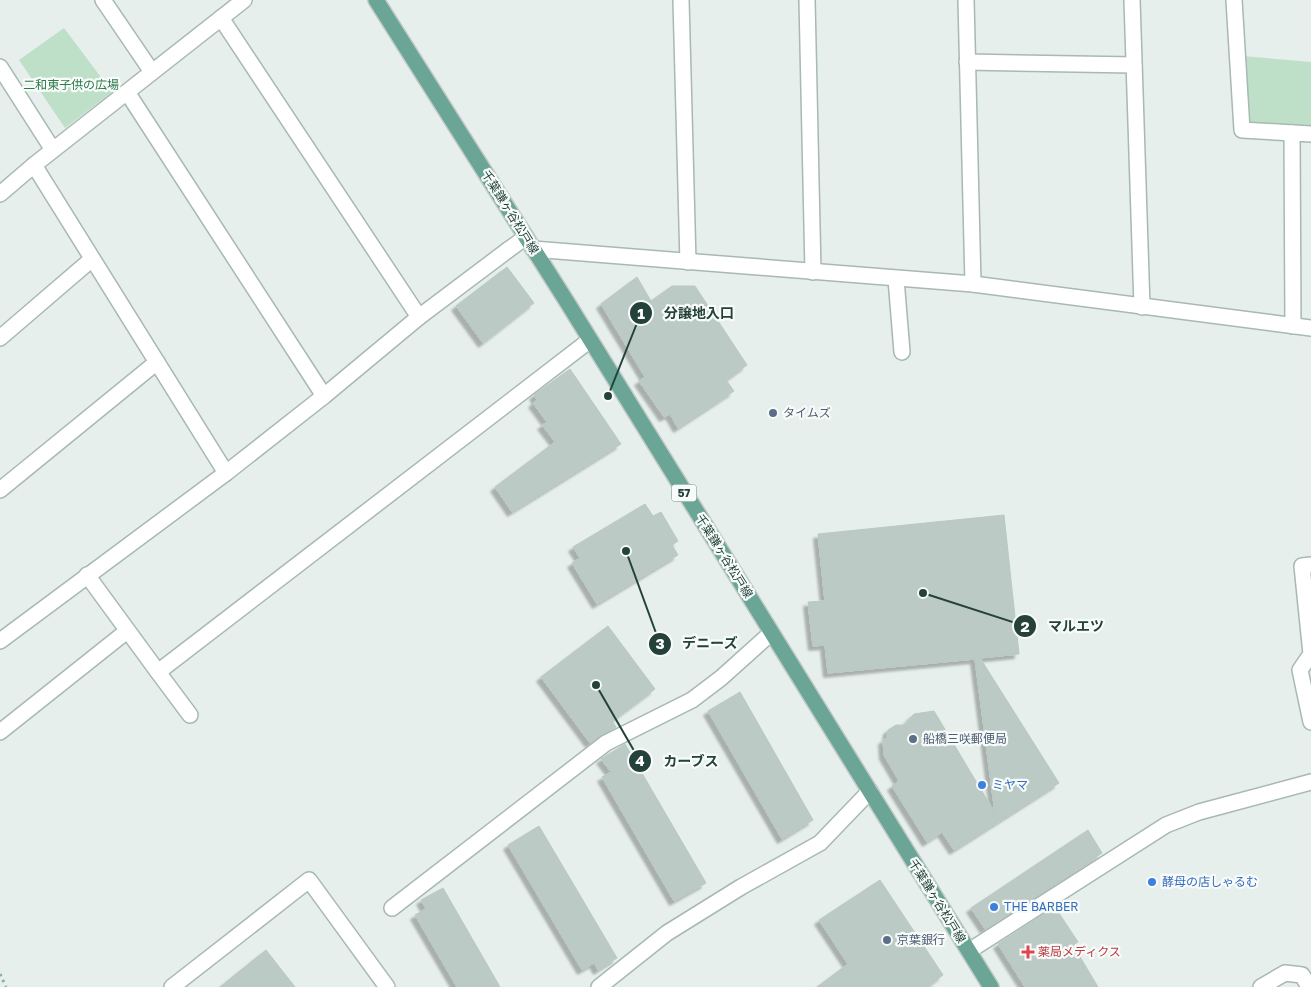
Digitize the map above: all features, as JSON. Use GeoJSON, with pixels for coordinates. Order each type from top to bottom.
{"type":"FeatureCollection","features":[{"type":"Feature","properties":{"kind":"main road","name":"千葉鎌ヶ谷松戸線"},"geometry":{"type":"LineString","coordinates":[[376,0],[530,243],[991,987]]}},
{"type":"Feature","properties":{"kind":"street"},"geometry":{"type":"LineString","coordinates":[[103,0],[152,72]]}},
{"type":"Feature","properties":{"kind":"street"},"geometry":{"type":"LineString","coordinates":[[0,194],[34,165],[244,0]]}},
{"type":"Feature","properties":{"kind":"street"},"geometry":{"type":"LineString","coordinates":[[681,0],[688,262]]}},
{"type":"Feature","properties":{"kind":"street"},"geometry":{"type":"LineString","coordinates":[[807,0],[813,272]]}},
{"type":"Feature","properties":{"kind":"street"},"geometry":{"type":"LineString","coordinates":[[966,0],[973,284]]}},
{"type":"Feature","properties":{"kind":"street"},"geometry":{"type":"LineString","coordinates":[[1132,0],[1142,307]]}},
{"type":"Feature","properties":{"kind":"street"},"geometry":{"type":"LineString","coordinates":[[1234,0],[1242,130],[1311,134]]}},
{"type":"Feature","properties":{"kind":"street"},"geometry":{"type":"LineString","coordinates":[[221,18],[419,317]]}},
{"type":"Feature","properties":{"kind":"street"},"geometry":{"type":"LineString","coordinates":[[967,62],[1134,66]]}},
{"type":"Feature","properties":{"kind":"street"},"geometry":{"type":"LineString","coordinates":[[0,67],[53,150]]}},
{"type":"Feature","properties":{"kind":"street"},"geometry":{"type":"LineString","coordinates":[[127,92],[324,396]]}},
{"type":"Feature","properties":{"kind":"street"},"geometry":{"type":"LineString","coordinates":[[1292,133],[1292,326]]}},
{"type":"Feature","properties":{"kind":"street"},"geometry":{"type":"LineString","coordinates":[[34,165],[226,473]]}},
{"type":"Feature","properties":{"kind":"street"},"geometry":{"type":"LineString","coordinates":[[0,641],[226,473],[324,396],[419,317],[508,250],[530,243],[688,262],[973,284],[1311,328]]}},
{"type":"Feature","properties":{"kind":"street"},"geometry":{"type":"LineString","coordinates":[[0,338],[92,259]]}},
{"type":"Feature","properties":{"kind":"street"},"geometry":{"type":"LineString","coordinates":[[896,278],[902,352]]}},
{"type":"Feature","properties":{"kind":"street"},"geometry":{"type":"LineString","coordinates":[[158,672],[590,340]]}},
{"type":"Feature","properties":{"kind":"street"},"geometry":{"type":"LineString","coordinates":[[0,490],[157,362]]}},
{"type":"Feature","properties":{"kind":"street"},"geometry":{"type":"LineString","coordinates":[[1311,565],[1302,566],[1311,654],[1300,670],[1311,722]]}},
{"type":"Feature","properties":{"kind":"street"},"geometry":{"type":"LineString","coordinates":[[87,575],[190,715]]}},
{"type":"Feature","properties":{"kind":"street"},"geometry":{"type":"LineString","coordinates":[[0,732],[127,631]]}},
{"type":"Feature","properties":{"kind":"street"},"geometry":{"type":"LineString","coordinates":[[392,908],[606,743],[692,700],[721,678],[771,633]]}},
{"type":"Feature","properties":{"kind":"street"},"geometry":{"type":"LineString","coordinates":[[969,951],[1166,825],[1198,812],[1311,782]]}},
{"type":"Feature","properties":{"kind":"street"},"geometry":{"type":"LineString","coordinates":[[599,987],[667,934],[742,887],[820,843],[870,791]]}},
{"type":"Feature","properties":{"kind":"street"},"geometry":{"type":"LineString","coordinates":[[172,987],[309,880],[387,987]]}},
{"type":"Feature","properties":{"kind":"street"},"geometry":{"type":"LineString","coordinates":[[1262,987],[1285,973],[1302,975],[1309,987]]}},
{"type":"Feature","properties":{"kind":"path"},"geometry":{"type":"LineString","coordinates":[[0,974],[6,987]]}},
{"type":"Feature","properties":{"kind":"green space","name":"二和東子供の広場"},"geometry":{"type":"Polygon","coordinates":[[[64,28],[112,92],[65,128],[19,60],[64,28]]]}},
{"type":"Feature","properties":{"kind":"green space"},"geometry":{"type":"Polygon","coordinates":[[[1242,56],[1311,62],[1311,128],[1245,127],[1242,56]]]}},
{"type":"Feature","properties":{"kind":"building"},"geometry":{"type":"Polygon","coordinates":[[[507,267],[534,303],[483,343],[456,306],[507,267]]]}},
{"type":"Feature","properties":{"kind":"building"},"geometry":{"type":"Polygon","coordinates":[[[637,277],[651,301],[672,286],[695,286],[747,365],[726,380],[734,391],[678,428],[670,414],[664,417],[639,381],[645,377],[601,304],[637,277]]]}},
{"type":"Feature","properties":{"kind":"building"},"geometry":{"type":"Polygon","coordinates":[[[570,369],[621,444],[512,512],[495,487],[555,442],[542,425],[547,422],[533,403],[537,400],[534,395],[570,369]]]}},
{"type":"Feature","properties":{"kind":"building"},"geometry":{"type":"Polygon","coordinates":[[[645,504],[653,516],[661,512],[678,541],[672,545],[678,555],[597,604],[572,563],[580,558],[573,547],[645,504]]]}},
{"type":"Feature","properties":{"kind":"building"},"geometry":{"type":"Polygon","coordinates":[[[1004,515],[1019,654],[980,658],[1059,783],[954,850],[942,832],[927,842],[892,786],[899,781],[884,755],[883,740],[887,738],[888,730],[896,725],[904,725],[914,714],[934,711],[995,813],[975,659],[828,673],[825,645],[813,646],[808,602],[825,601],[818,534],[1004,515]]]}},
{"type":"Feature","properties":{"kind":"building"},"geometry":{"type":"Polygon","coordinates":[[[608,626],[655,689],[612,721],[616,727],[590,743],[541,677],[608,626]]]}},
{"type":"Feature","properties":{"kind":"building"},"geometry":{"type":"Polygon","coordinates":[[[740,692],[813,820],[782,839],[708,711],[740,692]]]}},
{"type":"Feature","properties":{"kind":"building"},"geometry":{"type":"Polygon","coordinates":[[[625,744],[706,883],[674,901],[602,777],[611,772],[601,759],[625,744]]]}},
{"type":"Feature","properties":{"kind":"building"},"geometry":{"type":"Polygon","coordinates":[[[539,826],[617,958],[598,970],[594,963],[582,970],[508,845],[539,826]]]}},
{"type":"Feature","properties":{"kind":"building"},"geometry":{"type":"Polygon","coordinates":[[[1088,830],[1102,853],[985,929],[971,908],[1088,830]]]}},
{"type":"Feature","properties":{"kind":"building"},"geometry":{"type":"Polygon","coordinates":[[[880,880],[943,975],[927,987],[817,987],[848,964],[819,920],[880,880]]]}},
{"type":"Feature","properties":{"kind":"building"},"geometry":{"type":"Polygon","coordinates":[[[443,888],[500,987],[457,987],[415,915],[426,909],[421,900],[443,888]]]}},
{"type":"Feature","properties":{"kind":"building"},"geometry":{"type":"Polygon","coordinates":[[[1055,907],[1078,942],[1073,945],[1098,987],[1025,987],[998,944],[1055,907]]]}},
{"type":"Feature","properties":{"kind":"building"},"geometry":{"type":"Polygon","coordinates":[[[266,950],[295,987],[220,987],[266,950]]]}},
{"type":"Feature","properties":{"kind":"place","name":"分譲地入口"},"geometry":{"type":"Point","coordinates":[608,396]}},
{"type":"Feature","properties":{"kind":"place","name":"タイムズ"},"geometry":{"type":"Point","coordinates":[773,413]}},
{"type":"Feature","properties":{"kind":"place","name":"デニーズ"},"geometry":{"type":"Point","coordinates":[626,551]}},
{"type":"Feature","properties":{"kind":"place","name":"マルエツ"},"geometry":{"type":"Point","coordinates":[923,593]}},
{"type":"Feature","properties":{"kind":"place","name":"カーブス"},"geometry":{"type":"Point","coordinates":[596,685]}},
{"type":"Feature","properties":{"kind":"place","name":"船橋三咲郵便局"},"geometry":{"type":"Point","coordinates":[913,739]}},
{"type":"Feature","properties":{"kind":"place","name":"ミヤマ"},"geometry":{"type":"Point","coordinates":[982,785]}},
{"type":"Feature","properties":{"kind":"place","name":"酵母の店しゃるむ"},"geometry":{"type":"Point","coordinates":[1152,882]}},
{"type":"Feature","properties":{"kind":"place","name":"THE BARBER"},"geometry":{"type":"Point","coordinates":[994,907]}},
{"type":"Feature","properties":{"kind":"place","name":"京葉銀行"},"geometry":{"type":"Point","coordinates":[887,940]}},
{"type":"Feature","properties":{"kind":"place","name":"薬局メディクス"},"geometry":{"type":"Point","coordinates":[1028,952]}}]}
